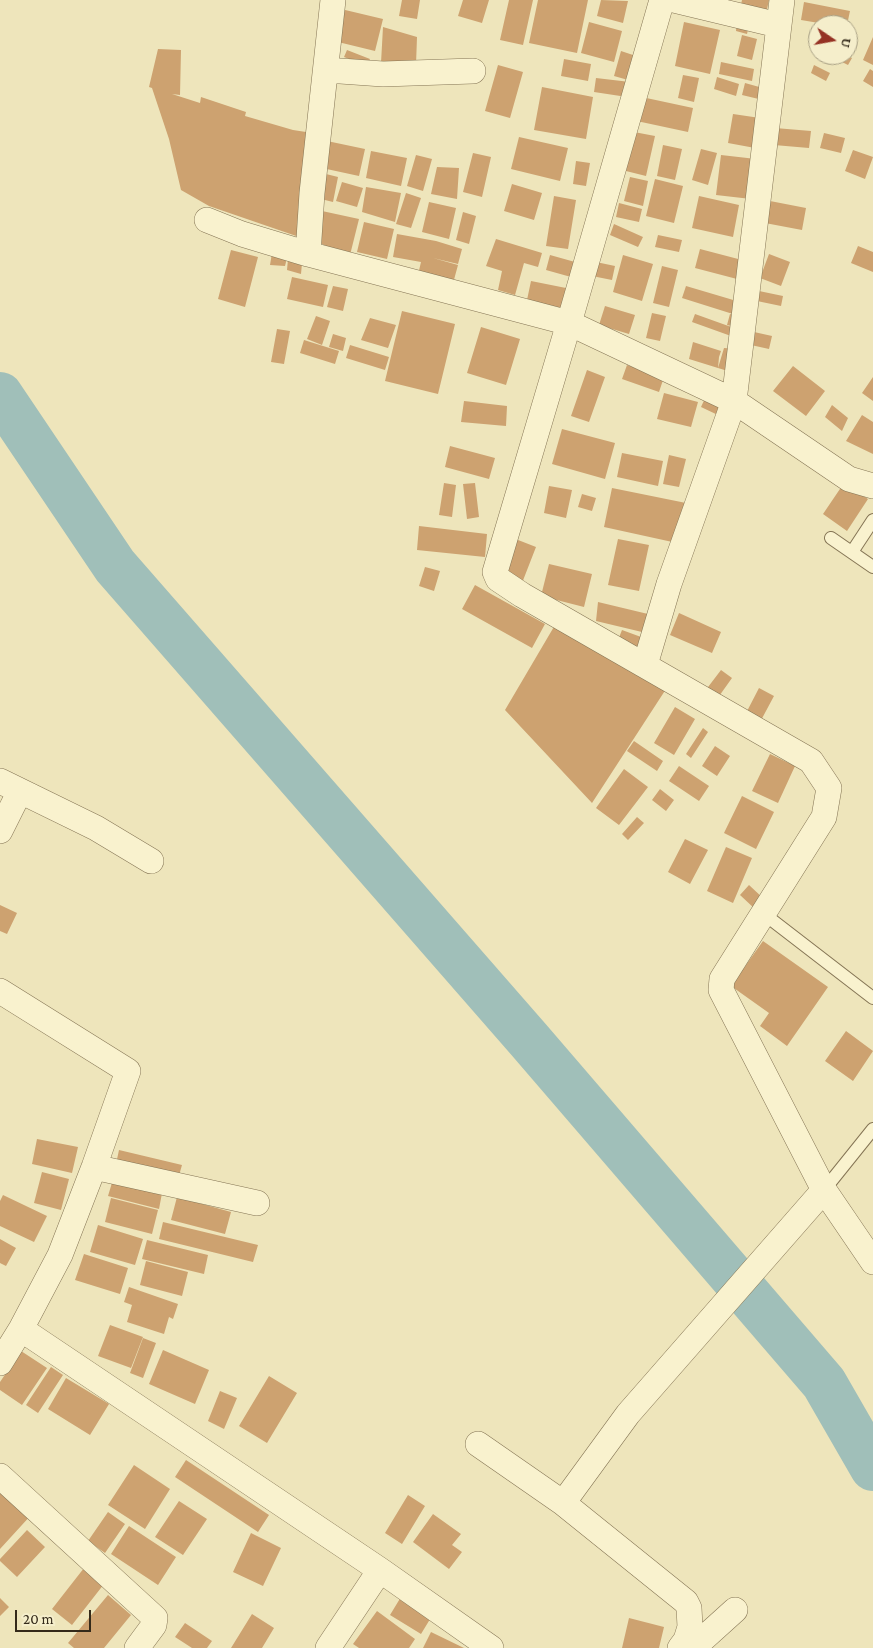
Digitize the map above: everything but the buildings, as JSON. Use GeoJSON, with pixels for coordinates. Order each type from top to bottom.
{"type":"FeatureCollection","features":[{"type":"Feature","properties":{"kind":"street"},"geometry":{"type":"LineString","coordinates":[[308,254],[312,194],[334,0]]}},
{"type":"Feature","properties":{"kind":"street"},"geometry":{"type":"LineString","coordinates":[[662,0],[569,323],[494,572],[498,579],[522,595],[812,761],[829,788],[824,817],[722,979],[721,990],[824,1190],[873,1262]]}},
{"type":"Feature","properties":{"kind":"street"},"geometry":{"type":"LineString","coordinates":[[674,0],[778,25]]}},
{"type":"Feature","properties":{"kind":"street"},"geometry":{"type":"LineString","coordinates":[[645,665],[669,584],[734,401],[782,0]]}},
{"type":"Feature","properties":{"kind":"street"},"geometry":{"type":"LineString","coordinates":[[326,70],[383,74],[473,71]]}},
{"type":"Feature","properties":{"kind":"street"},"geometry":{"type":"LineString","coordinates":[[207,220],[242,234],[308,254],[569,323],[734,401],[848,479],[873,486]]}},
{"type":"Feature","properties":{"kind":"street"},"geometry":{"type":"LineString","coordinates":[[0,831],[10,786],[96,828],[151,861]]}},
{"type":"Feature","properties":{"kind":"street"},"geometry":{"type":"LineString","coordinates":[[0,991],[128,1071],[60,1255],[21,1329],[0,1363]]}},
{"type":"Feature","properties":{"kind":"street"},"geometry":{"type":"LineString","coordinates":[[94,1167],[257,1203]]}},
{"type":"Feature","properties":{"kind":"street"},"geometry":{"type":"LineString","coordinates":[[564,1502],[628,1414],[773,1251],[824,1190]]}},
{"type":"Feature","properties":{"kind":"street"},"geometry":{"type":"LineString","coordinates":[[21,1329],[380,1570],[491,1648]]}},
{"type":"Feature","properties":{"kind":"street"},"geometry":{"type":"LineString","coordinates":[[478,1444],[564,1502],[686,1602],[690,1608],[690,1627],[686,1640],[680,1648]]}},
{"type":"Feature","properties":{"kind":"street"},"geometry":{"type":"LineString","coordinates":[[0,1476],[155,1618],[154,1625],[138,1648]]}},
{"type":"Feature","properties":{"kind":"street"},"geometry":{"type":"LineString","coordinates":[[328,1648],[380,1570]]}},
{"type":"Feature","properties":{"kind":"street"},"geometry":{"type":"LineString","coordinates":[[693,1648],[736,1610]]}},
{"type":"Feature","properties":{"kind":"lane"},"geometry":{"type":"LineString","coordinates":[[852,552],[873,520]]}},
{"type":"Feature","properties":{"kind":"lane"},"geometry":{"type":"LineString","coordinates":[[831,538],[873,567]]}},
{"type":"Feature","properties":{"kind":"lane"},"geometry":{"type":"LineString","coordinates":[[764,914],[873,998]]}},
{"type":"Feature","properties":{"kind":"lane"},"geometry":{"type":"LineString","coordinates":[[824,1190],[873,1129]]}},
{"type":"Feature","properties":{"kind":"waterway"},"geometry":{"type":"LineString","coordinates":[[0,395],[115,566],[529,1040],[824,1383],[873,1468]]}}]}
